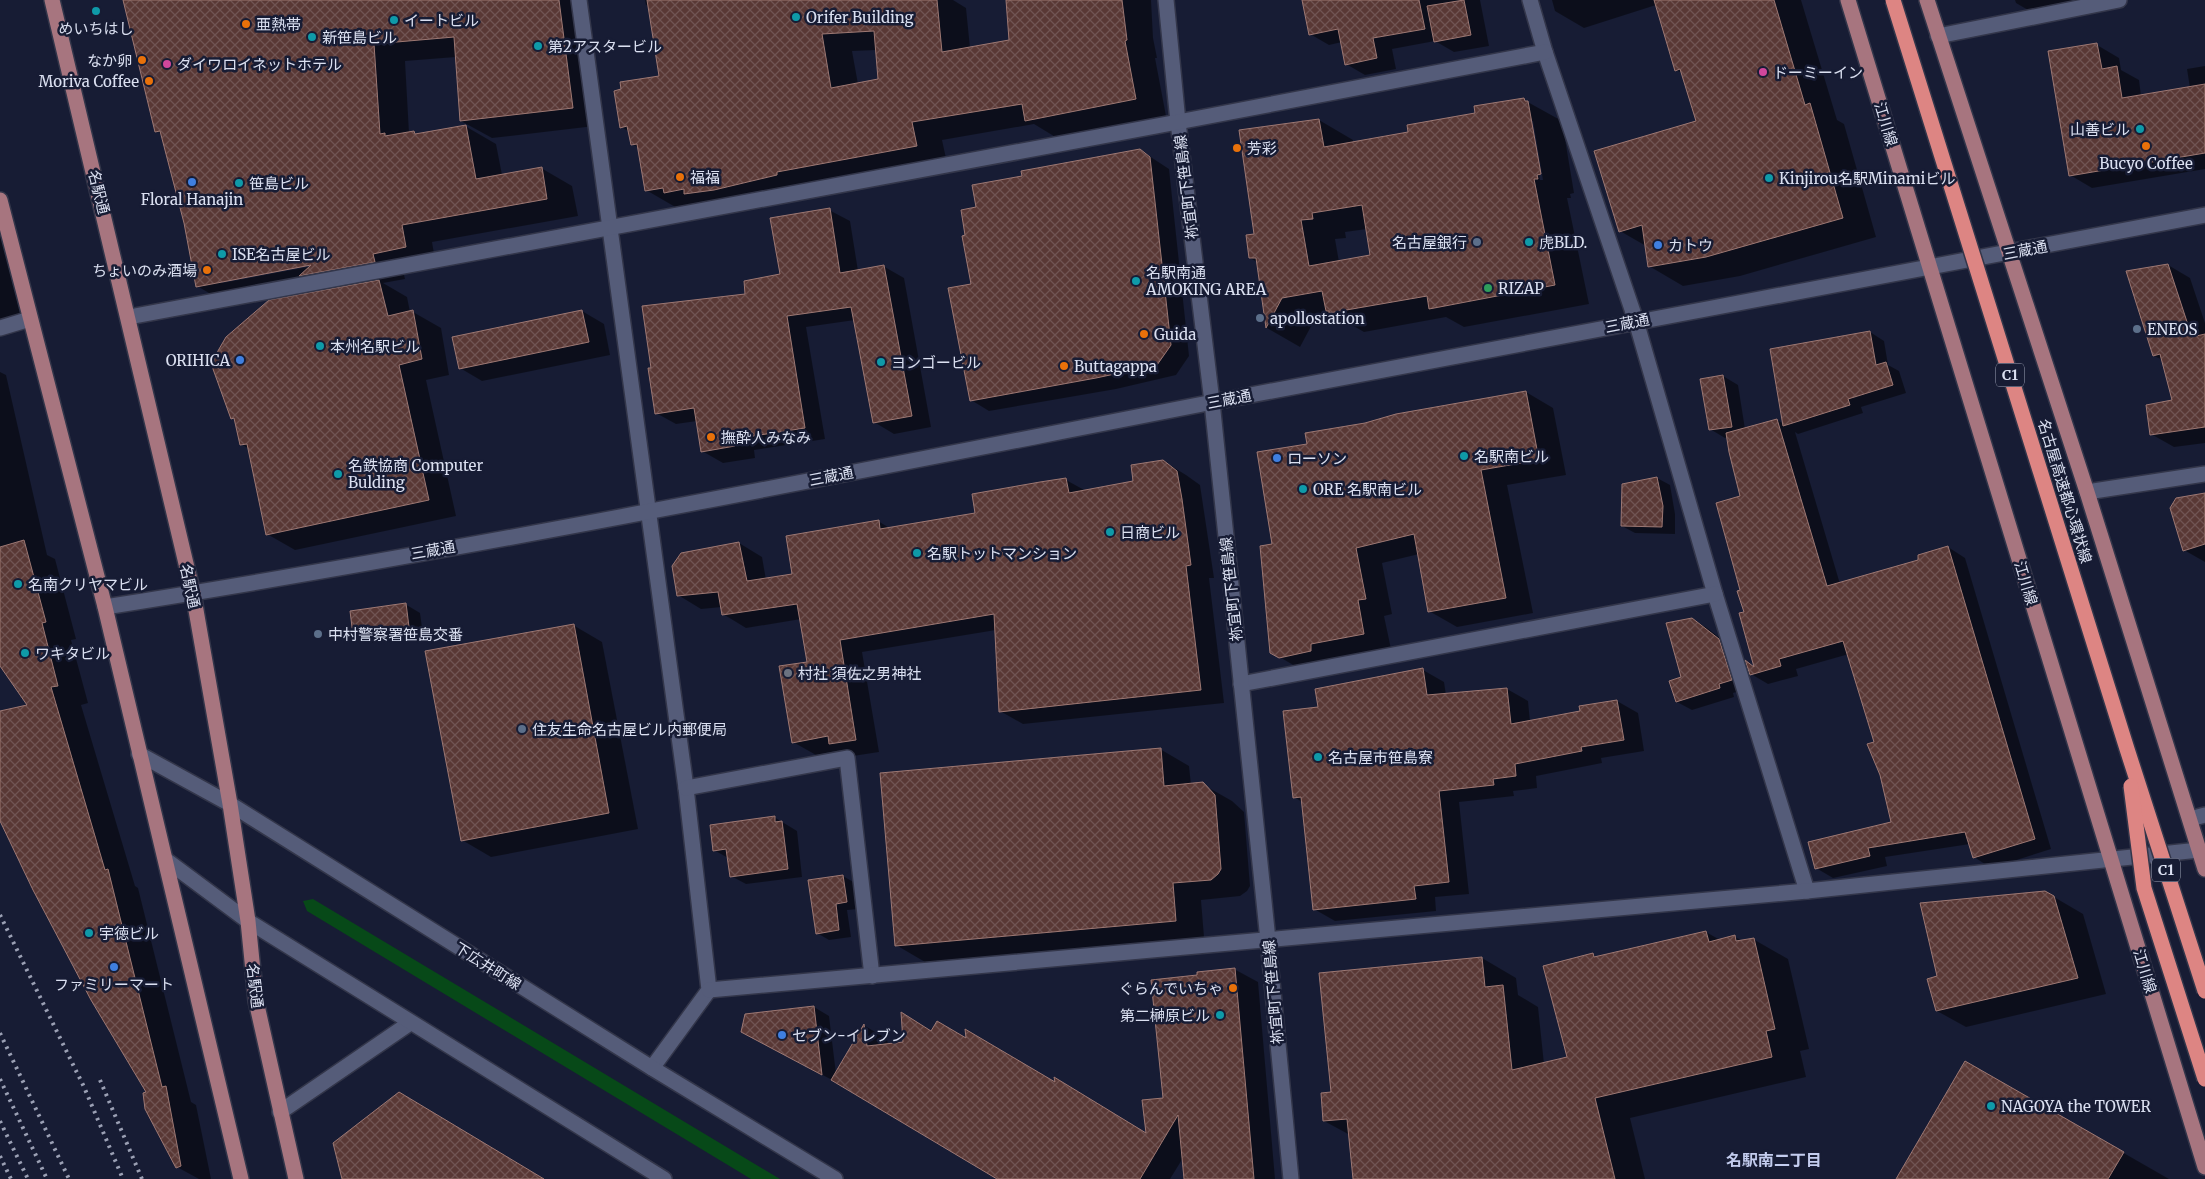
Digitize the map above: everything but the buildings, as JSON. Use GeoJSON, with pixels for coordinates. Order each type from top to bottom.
{"type":"FeatureCollection","features":[{"type":"Feature","properties":{"kind":"highway","name":"名古屋高速都心環状線"},"geometry":{"type":"LineString","coordinates":[[1893,0],[2127,749],[2205,992]]}},
{"type":"Feature","properties":{"kind":"highway"},"geometry":{"type":"LineString","coordinates":[[2127,749],[2144,888],[2205,1079]]}},
{"type":"Feature","properties":{"kind":"main road","name":"名駅通"},"geometry":{"type":"LineString","coordinates":[[52,0],[129,317],[192,593],[230,804],[248,922],[256,1001],[296,1179]]}},
{"type":"Feature","properties":{"kind":"main road","name":"江川線"},"geometry":{"type":"LineString","coordinates":[[1848,0],[2205,1167]]}},
{"type":"Feature","properties":{"kind":"main road"},"geometry":{"type":"LineString","coordinates":[[1927,0],[2087,492],[2205,869]]}},
{"type":"Feature","properties":{"kind":"main road"},"geometry":{"type":"LineString","coordinates":[[0,200],[105,607],[242,1179]]}},
{"type":"Feature","properties":{"kind":"street"},"geometry":{"type":"LineString","coordinates":[[579,0],[686,788],[709,990],[652,1068]]}},
{"type":"Feature","properties":{"kind":"street","name":"祢宜町下笹島線"},"geometry":{"type":"LineString","coordinates":[[1166,0],[1178,122],[1212,402],[1268,940],[1290,1179]]}},
{"type":"Feature","properties":{"kind":"street"},"geometry":{"type":"LineString","coordinates":[[1530,0],[1545,52],[1636,321],[1716,594],[1808,892]]}},
{"type":"Feature","properties":{"kind":"street"},"geometry":{"type":"LineString","coordinates":[[1938,36],[2119,0]]}},
{"type":"Feature","properties":{"kind":"street"},"geometry":{"type":"LineString","coordinates":[[129,317],[1545,52]]}},
{"type":"Feature","properties":{"kind":"street","name":"三蔵通"},"geometry":{"type":"LineString","coordinates":[[105,607],[647,511],[1636,321],[1930,269],[2205,215]]}},
{"type":"Feature","properties":{"kind":"street"},"geometry":{"type":"LineString","coordinates":[[0,328],[30,319]]}},
{"type":"Feature","properties":{"kind":"street"},"geometry":{"type":"LineString","coordinates":[[2087,492],[2205,474]]}},
{"type":"Feature","properties":{"kind":"street"},"geometry":{"type":"LineString","coordinates":[[1241,684],[1716,594]]}},
{"type":"Feature","properties":{"kind":"street","name":"下広井町線"},"geometry":{"type":"LineString","coordinates":[[139,754],[230,804],[652,1068],[835,1179]]}},
{"type":"Feature","properties":{"kind":"street"},"geometry":{"type":"LineString","coordinates":[[686,788],[846,758],[872,976]]}},
{"type":"Feature","properties":{"kind":"street"},"geometry":{"type":"LineString","coordinates":[[2190,819],[2205,815]]}},
{"type":"Feature","properties":{"kind":"street"},"geometry":{"type":"LineString","coordinates":[[709,990],[1808,892],[2111,861],[2199,850]]}},
{"type":"Feature","properties":{"kind":"street"},"geometry":{"type":"LineString","coordinates":[[166,860],[248,922],[664,1179]]}},
{"type":"Feature","properties":{"kind":"street"},"geometry":{"type":"LineString","coordinates":[[280,1112],[410,1023]]}},
{"type":"Feature","properties":{"kind":"green space"},"geometry":{"type":"Polygon","coordinates":[[[313,899],[780,1179],[751,1179],[307,911],[303,901],[313,899]]]}},
{"type":"Feature","properties":{"kind":"railway"},"geometry":{"type":"LineString","coordinates":[[0,915],[84,1087],[123,1179]]}},
{"type":"Feature","properties":{"kind":"railway"},"geometry":{"type":"LineString","coordinates":[[0,1033],[69,1179]]}},
{"type":"Feature","properties":{"kind":"railway"},"geometry":{"type":"LineString","coordinates":[[0,1079],[47,1179]]}},
{"type":"Feature","properties":{"kind":"railway"},"geometry":{"type":"LineString","coordinates":[[100,1080],[142,1179]]}},
{"type":"Feature","properties":{"kind":"railway"},"geometry":{"type":"LineString","coordinates":[[0,1121],[28,1179]]}},
{"type":"Feature","properties":{"kind":"railway"},"geometry":{"type":"LineString","coordinates":[[0,1156],[11,1179]]}},
{"type":"Feature","properties":{"kind":"place","name":"めいちはし"},"geometry":{"type":"Point","coordinates":[96,11]}},
{"type":"Feature","properties":{"kind":"place","name":"Orifer Building"},"geometry":{"type":"Point","coordinates":[796,17]}},
{"type":"Feature","properties":{"kind":"place","name":"イートビル"},"geometry":{"type":"Point","coordinates":[394,20]}},
{"type":"Feature","properties":{"kind":"place","name":"亜熱帯"},"geometry":{"type":"Point","coordinates":[246,24]}},
{"type":"Feature","properties":{"kind":"place","name":"新笹島ビル"},"geometry":{"type":"Point","coordinates":[312,37]}},
{"type":"Feature","properties":{"kind":"place","name":"第2アスタービル"},"geometry":{"type":"Point","coordinates":[538,46]}},
{"type":"Feature","properties":{"kind":"place","name":"なか卵"},"geometry":{"type":"Point","coordinates":[142,60]}},
{"type":"Feature","properties":{"kind":"place","name":"ダイワロイネットホテル"},"geometry":{"type":"Point","coordinates":[167,64]}},
{"type":"Feature","properties":{"kind":"place","name":"ドーミーイン"},"geometry":{"type":"Point","coordinates":[1763,72]}},
{"type":"Feature","properties":{"kind":"place","name":"Moriva Coffee"},"geometry":{"type":"Point","coordinates":[149,81]}},
{"type":"Feature","properties":{"kind":"place","name":"山善ビル"},"geometry":{"type":"Point","coordinates":[2140,129]}},
{"type":"Feature","properties":{"kind":"place","name":"Bucyo Coffee"},"geometry":{"type":"Point","coordinates":[2146,146]}},
{"type":"Feature","properties":{"kind":"place","name":"芳彩"},"geometry":{"type":"Point","coordinates":[1237,148]}},
{"type":"Feature","properties":{"kind":"place","name":"福福"},"geometry":{"type":"Point","coordinates":[680,177]}},
{"type":"Feature","properties":{"kind":"place","name":"Kinjirou名駅Minamiビル"},"geometry":{"type":"Point","coordinates":[1769,178]}},
{"type":"Feature","properties":{"kind":"place","name":"Floral Hanajin"},"geometry":{"type":"Point","coordinates":[192,182]}},
{"type":"Feature","properties":{"kind":"place","name":"笹島ビル"},"geometry":{"type":"Point","coordinates":[239,183]}},
{"type":"Feature","properties":{"kind":"place","name":"名古屋銀行"},"geometry":{"type":"Point","coordinates":[1477,242]}},
{"type":"Feature","properties":{"kind":"place","name":"虎BLD."},"geometry":{"type":"Point","coordinates":[1529,242]}},
{"type":"Feature","properties":{"kind":"place","name":"カトウ"},"geometry":{"type":"Point","coordinates":[1658,245]}},
{"type":"Feature","properties":{"kind":"place","name":"ISE名古屋ビル"},"geometry":{"type":"Point","coordinates":[222,254]}},
{"type":"Feature","properties":{"kind":"place","name":"ちょいのみ酒場"},"geometry":{"type":"Point","coordinates":[207,270]}},
{"type":"Feature","properties":{"kind":"place","name":"名駅南通 AMOKING AREA"},"geometry":{"type":"Point","coordinates":[1136,281]}},
{"type":"Feature","properties":{"kind":"place","name":"RIZAP"},"geometry":{"type":"Point","coordinates":[1488,288]}},
{"type":"Feature","properties":{"kind":"place","name":"apollostation"},"geometry":{"type":"Point","coordinates":[1260,318]}},
{"type":"Feature","properties":{"kind":"place","name":"ENEOS"},"geometry":{"type":"Point","coordinates":[2137,329]}},
{"type":"Feature","properties":{"kind":"place","name":"Guida"},"geometry":{"type":"Point","coordinates":[1144,334]}},
{"type":"Feature","properties":{"kind":"place","name":"本州名駅ビル"},"geometry":{"type":"Point","coordinates":[320,346]}},
{"type":"Feature","properties":{"kind":"place","name":"ORIHICA"},"geometry":{"type":"Point","coordinates":[240,360]}},
{"type":"Feature","properties":{"kind":"place","name":"ヨンゴービル"},"geometry":{"type":"Point","coordinates":[881,362]}},
{"type":"Feature","properties":{"kind":"place","name":"Buttagappa"},"geometry":{"type":"Point","coordinates":[1064,366]}},
{"type":"Feature","properties":{"kind":"place","name":"撫酔人みなみ"},"geometry":{"type":"Point","coordinates":[711,437]}},
{"type":"Feature","properties":{"kind":"place","name":"名駅南ビル"},"geometry":{"type":"Point","coordinates":[1464,456]}},
{"type":"Feature","properties":{"kind":"place","name":"ローソン"},"geometry":{"type":"Point","coordinates":[1277,458]}},
{"type":"Feature","properties":{"kind":"place","name":"名鉄協商 Computer Bulding"},"geometry":{"type":"Point","coordinates":[338,474]}},
{"type":"Feature","properties":{"kind":"place","name":"ORE 名駅南ビル"},"geometry":{"type":"Point","coordinates":[1303,489]}},
{"type":"Feature","properties":{"kind":"place","name":"日商ビル"},"geometry":{"type":"Point","coordinates":[1110,532]}},
{"type":"Feature","properties":{"kind":"place","name":"名駅トットマンション"},"geometry":{"type":"Point","coordinates":[917,553]}},
{"type":"Feature","properties":{"kind":"place","name":"名南クリヤマビル"},"geometry":{"type":"Point","coordinates":[18,584]}},
{"type":"Feature","properties":{"kind":"place","name":"中村警察署笹島交番"},"geometry":{"type":"Point","coordinates":[318,634]}},
{"type":"Feature","properties":{"kind":"place","name":"ワキタビル"},"geometry":{"type":"Point","coordinates":[25,653]}},
{"type":"Feature","properties":{"kind":"place","name":"村社 須佐之男神社"},"geometry":{"type":"Point","coordinates":[788,673]}},
{"type":"Feature","properties":{"kind":"place","name":"住友生命名古屋ビル内郵便局"},"geometry":{"type":"Point","coordinates":[522,729]}},
{"type":"Feature","properties":{"kind":"place","name":"名古屋市笹島寮"},"geometry":{"type":"Point","coordinates":[1318,757]}},
{"type":"Feature","properties":{"kind":"place","name":"宇徳ビル"},"geometry":{"type":"Point","coordinates":[89,933]}},
{"type":"Feature","properties":{"kind":"place","name":"ファミリーマート"},"geometry":{"type":"Point","coordinates":[114,967]}},
{"type":"Feature","properties":{"kind":"place","name":"ぐらんでいちゃ"},"geometry":{"type":"Point","coordinates":[1233,988]}},
{"type":"Feature","properties":{"kind":"place","name":"第二榊原ビル"},"geometry":{"type":"Point","coordinates":[1220,1015]}},
{"type":"Feature","properties":{"kind":"place","name":"セブン-イレブン"},"geometry":{"type":"Point","coordinates":[782,1035]}},
{"type":"Feature","properties":{"kind":"place","name":"NAGOYA the TOWER"},"geometry":{"type":"Point","coordinates":[1991,1106]}},
{"type":"Feature","properties":{"kind":"district","name":"名駅南二丁目"},"geometry":{"type":"Point","coordinates":[1774,1160]}}]}
